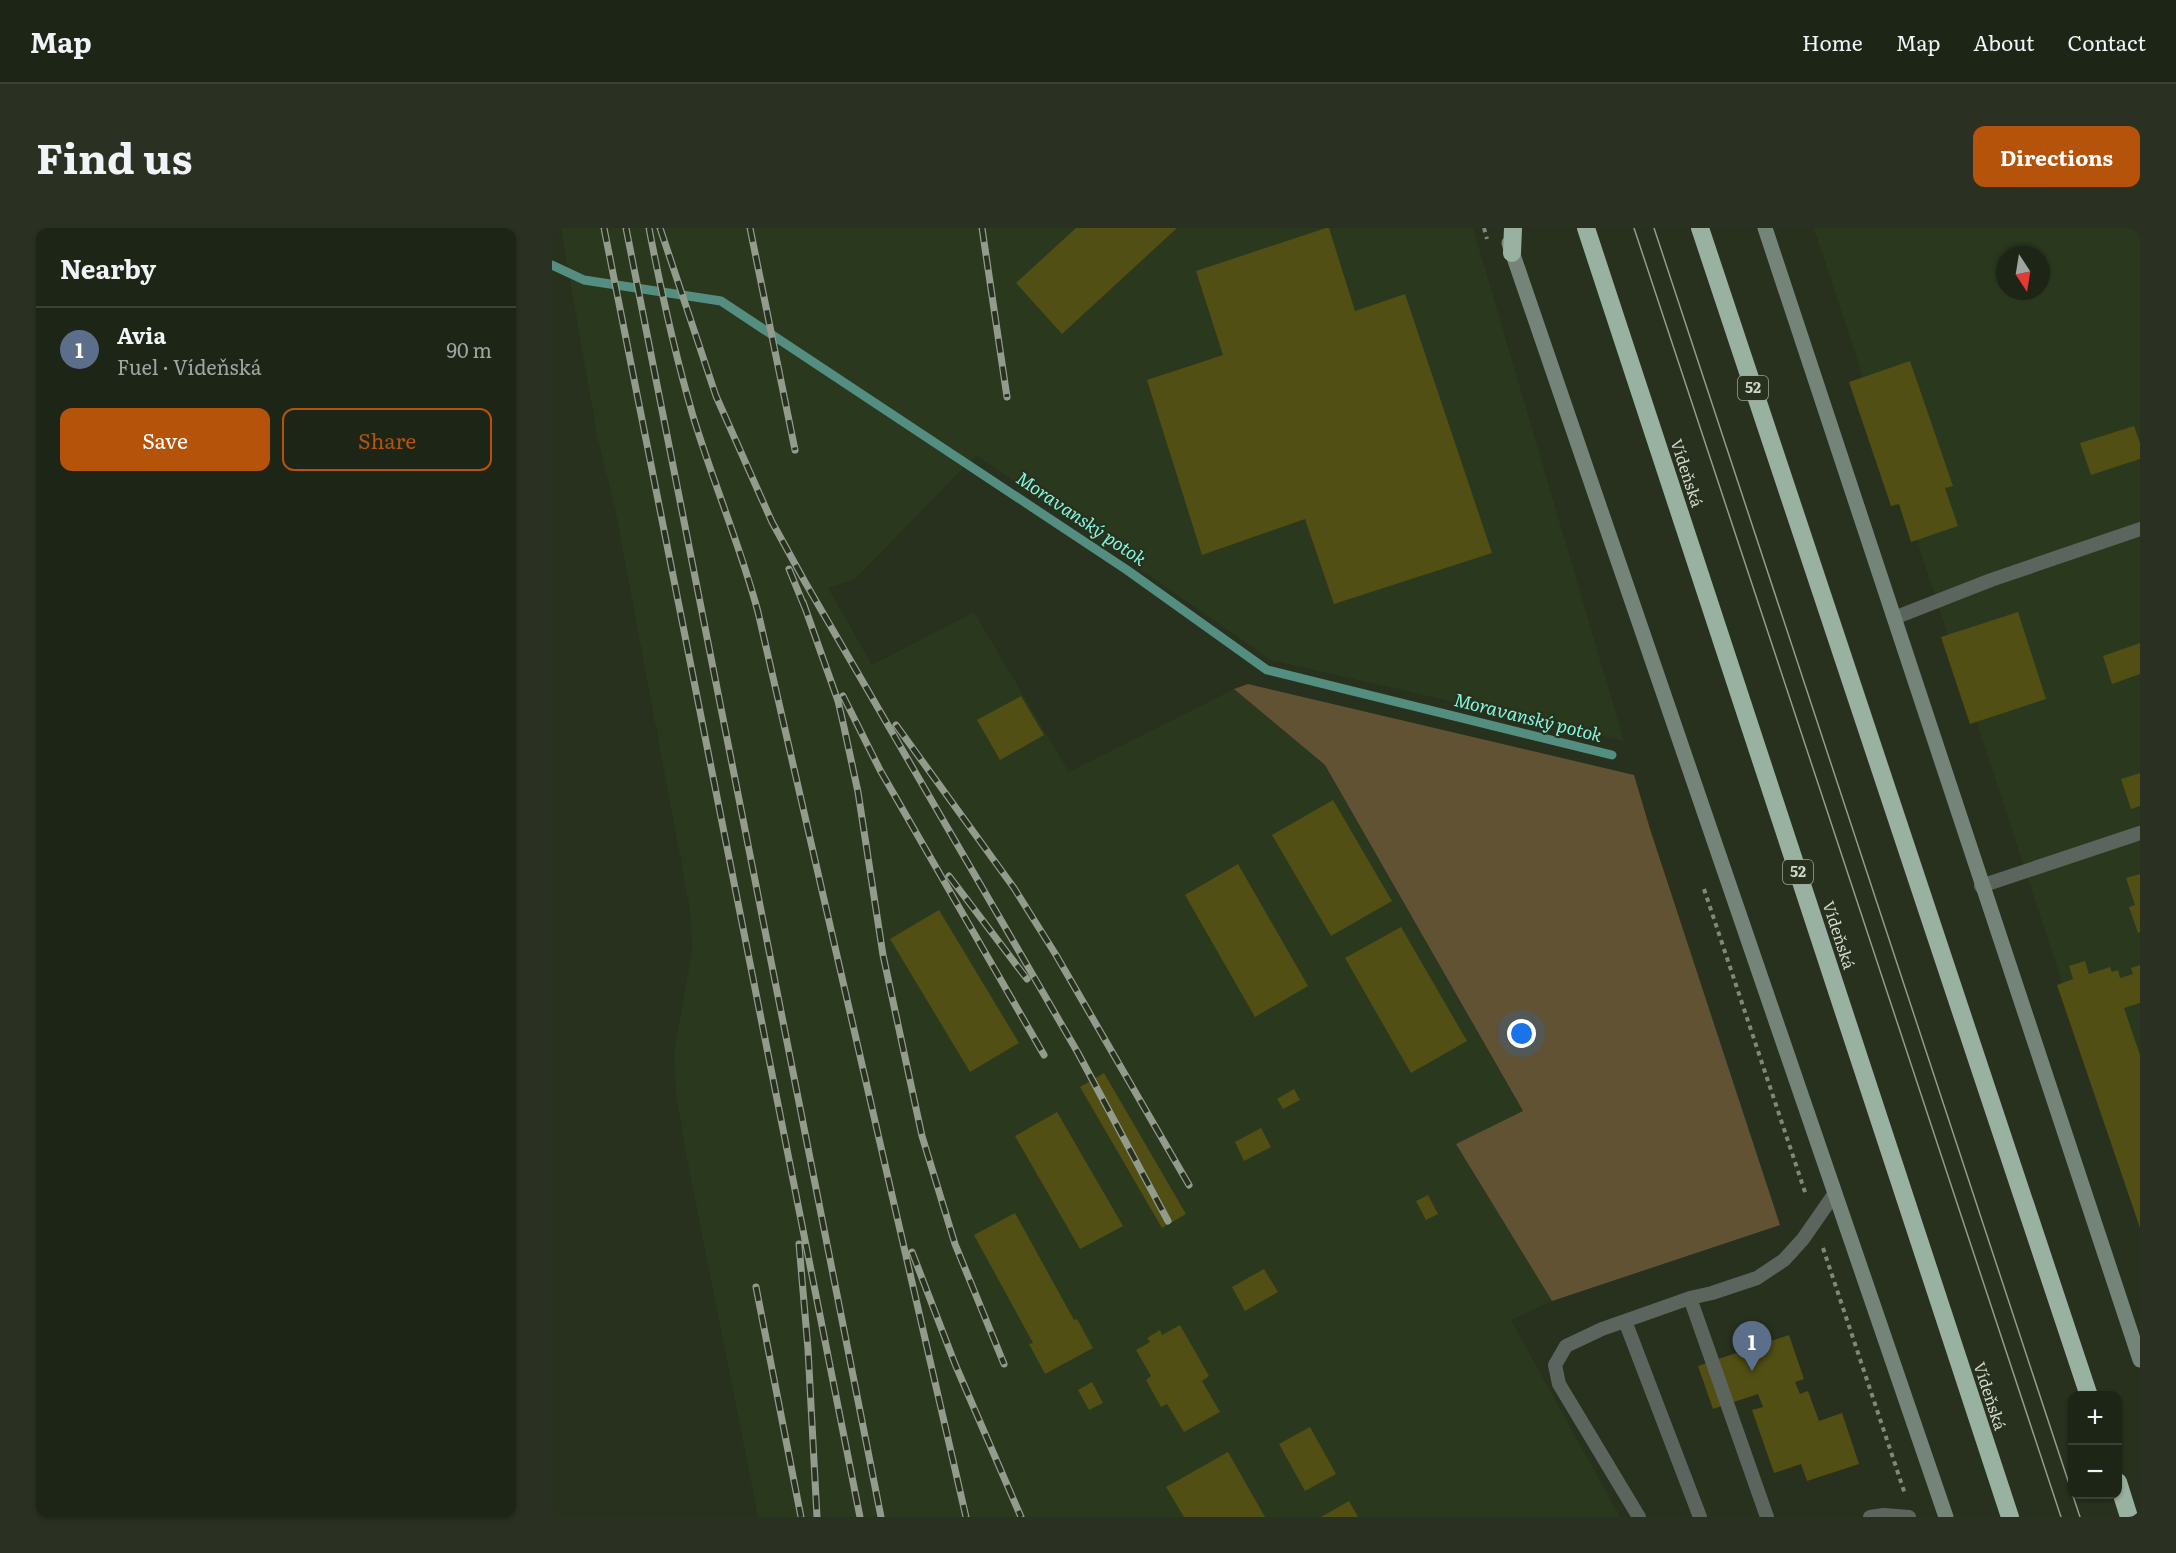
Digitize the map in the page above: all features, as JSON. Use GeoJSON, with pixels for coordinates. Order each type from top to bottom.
{"type":"FeatureCollection","features":[{"type":"Feature","properties":{"kind":"highway"},"geometry":{"type":"LineString","coordinates":[[1512,253],[1513,228]]}},
{"type":"Feature","properties":{"kind":"highway","name":"Vídeňská"},"geometry":{"type":"LineString","coordinates":[[1586,228],[2010,1517]]}},
{"type":"Feature","properties":{"kind":"highway","name":"52"},"geometry":{"type":"LineString","coordinates":[[1700,228],[2088,1391]]}},
{"type":"Feature","properties":{"kind":"highway"},"geometry":{"type":"LineString","coordinates":[[2122,1495],[2129,1517]]}},
{"type":"Feature","properties":{"kind":"street"},"geometry":{"type":"LineString","coordinates":[[1505,228],[1946,1517]]}},
{"type":"Feature","properties":{"kind":"street"},"geometry":{"type":"LineString","coordinates":[[1765,228],[1981,886],[2140,1360]]}},
{"type":"Feature","properties":{"kind":"lane"},"geometry":{"type":"LineString","coordinates":[[1893,618],[1991,580],[2140,529]]}},
{"type":"Feature","properties":{"kind":"lane"},"geometry":{"type":"LineString","coordinates":[[1981,886],[2140,833]]}},
{"type":"Feature","properties":{"kind":"lane"},"geometry":{"type":"LineString","coordinates":[[1640,1517],[1559,1384],[1555,1365],[1566,1346],[1602,1329],[1690,1298],[1757,1278],[1784,1260],[1803,1239],[1835,1192]]}},
{"type":"Feature","properties":{"kind":"lane"},"geometry":{"type":"LineString","coordinates":[[1690,1298],[1767,1517]]}},
{"type":"Feature","properties":{"kind":"lane"},"geometry":{"type":"LineString","coordinates":[[1625,1321],[1700,1517]]}},
{"type":"Feature","properties":{"kind":"lane"},"geometry":{"type":"LineString","coordinates":[[1870,1517],[1884,1515],[1909,1517]]}},
{"type":"Feature","properties":{"kind":"shaded area"},"geometry":{"type":"Polygon","coordinates":[[[561,228],[1473,228],[1624,741],[1271,660],[976,455],[855,579],[828,588],[872,665],[974,612],[1069,772],[1234,689],[1325,765],[1523,1112],[1456,1144],[1552,1301],[1511,1320],[1620,1517],[758,1517],[676,1095],[674,1053],[692,951],[690,910],[615,508],[597,436],[561,228]]]}},
{"type":"Feature","properties":{"kind":"shaded area"},"geometry":{"type":"Polygon","coordinates":[[[1814,228],[2140,228],[2140,1219],[1814,228]]]}},
{"type":"Feature","properties":{"kind":"shaded area"},"geometry":{"type":"Polygon","coordinates":[[[1248,684],[1634,775],[1780,1225],[1552,1301],[1456,1144],[1523,1111],[1325,765],[1234,689],[1248,684]]]}},
{"type":"Feature","properties":{"kind":"building"},"geometry":{"type":"Polygon","coordinates":[[[1076,228],[1177,228],[1062,334],[1016,283],[1076,228]]]}},
{"type":"Feature","properties":{"kind":"building"},"geometry":{"type":"Polygon","coordinates":[[[1329,228],[1355,311],[1405,294],[1492,553],[1334,604],[1305,519],[1202,555],[1147,380],[1223,355],[1196,271],[1329,228]]]}},
{"type":"Feature","properties":{"kind":"building"},"geometry":{"type":"Polygon","coordinates":[[[1910,361],[1953,486],[1945,488],[1958,526],[1911,542],[1899,504],[1891,506],[1849,382],[1910,361]]]}},
{"type":"Feature","properties":{"kind":"building"},"geometry":{"type":"Polygon","coordinates":[[[2134,426],[2140,443],[2140,459],[2091,475],[2080,443],[2134,426]]]}},
{"type":"Feature","properties":{"kind":"building"},"geometry":{"type":"Polygon","coordinates":[[[2018,612],[2046,699],[1970,724],[1941,637],[2018,612]]]}},
{"type":"Feature","properties":{"kind":"building"},"geometry":{"type":"Polygon","coordinates":[[[2140,643],[2140,674],[2112,684],[2103,656],[2140,643]]]}},
{"type":"Feature","properties":{"kind":"building"},"geometry":{"type":"Polygon","coordinates":[[[1021,696],[1044,735],[1000,760],[977,720],[1021,696]]]}},
{"type":"Feature","properties":{"kind":"building"},"geometry":{"type":"Polygon","coordinates":[[[2140,773],[2140,806],[2131,809],[2121,779],[2140,773]]]}},
{"type":"Feature","properties":{"kind":"building"},"geometry":{"type":"Polygon","coordinates":[[[1333,800],[1392,901],[1331,936],[1272,835],[1333,800]]]}},
{"type":"Feature","properties":{"kind":"building"},"geometry":{"type":"Polygon","coordinates":[[[1238,864],[1308,986],[1255,1017],[1185,895],[1238,864]]]}},
{"type":"Feature","properties":{"kind":"building"},"geometry":{"type":"Polygon","coordinates":[[[2140,874],[2140,932],[2138,933],[2129,907],[2135,905],[2126,878],[2140,874]]]}},
{"type":"Feature","properties":{"kind":"building"},"geometry":{"type":"Polygon","coordinates":[[[939,910],[1019,1043],[970,1072],[890,939],[939,910]]]}},
{"type":"Feature","properties":{"kind":"building"},"geometry":{"type":"Polygon","coordinates":[[[1401,927],[1467,1041],[1411,1073],[1345,958],[1401,927]]]}},
{"type":"Feature","properties":{"kind":"building"},"geometry":{"type":"Polygon","coordinates":[[[2085,961],[2089,974],[2110,967],[2112,972],[2118,970],[2120,978],[2133,974],[2131,968],[2140,965],[2140,1003],[2124,1008],[2140,1055],[2140,1228],[2057,985],[2073,979],[2069,966],[2085,961]]]}},
{"type":"Feature","properties":{"kind":"building"},"geometry":{"type":"Polygon","coordinates":[[[1104,1073],[1186,1214],[1162,1228],[1080,1087],[1104,1073]]]}},
{"type":"Feature","properties":{"kind":"building"},"geometry":{"type":"Polygon","coordinates":[[[1294,1089],[1300,1100],[1283,1109],[1277,1099],[1294,1089]]]}},
{"type":"Feature","properties":{"kind":"building"},"geometry":{"type":"Polygon","coordinates":[[[1057,1112],[1123,1226],[1080,1249],[1015,1136],[1057,1112]]]}},
{"type":"Feature","properties":{"kind":"building"},"geometry":{"type":"Polygon","coordinates":[[[1261,1128],[1271,1147],[1244,1161],[1235,1142],[1261,1128]]]}},
{"type":"Feature","properties":{"kind":"building"},"geometry":{"type":"Polygon","coordinates":[[[1428,1195],[1438,1214],[1426,1220],[1416,1201],[1428,1195]]]}},
{"type":"Feature","properties":{"kind":"building"},"geometry":{"type":"Polygon","coordinates":[[[1015,1213],[1074,1320],[1077,1319],[1093,1348],[1045,1374],[1029,1344],[1033,1343],[974,1235],[1015,1213]]]}},
{"type":"Feature","properties":{"kind":"building"},"geometry":{"type":"Polygon","coordinates":[[[1264,1269],[1278,1292],[1245,1311],[1232,1287],[1264,1269]]]}},
{"type":"Feature","properties":{"kind":"building"},"geometry":{"type":"Polygon","coordinates":[[[1180,1325],[1209,1376],[1202,1381],[1220,1412],[1184,1432],[1167,1404],[1161,1407],[1146,1380],[1151,1376],[1136,1350],[1150,1342],[1147,1338],[1160,1330],[1162,1335],[1180,1325]]]}},
{"type":"Feature","properties":{"kind":"building"},"geometry":{"type":"Polygon","coordinates":[[[1789,1335],[1804,1379],[1795,1382],[1800,1394],[1808,1391],[1819,1421],[1842,1413],[1859,1464],[1807,1481],[1801,1464],[1774,1473],[1752,1410],[1763,1407],[1758,1394],[1713,1409],[1698,1366],[1789,1335]]]}},
{"type":"Feature","properties":{"kind":"building"},"geometry":{"type":"Polygon","coordinates":[[[1092,1382],[1103,1403],[1089,1410],[1078,1390],[1092,1382]]]}},
{"type":"Feature","properties":{"kind":"building"},"geometry":{"type":"Polygon","coordinates":[[[1310,1427],[1336,1474],[1305,1491],[1279,1444],[1310,1427]]]}},
{"type":"Feature","properties":{"kind":"building"},"geometry":{"type":"Polygon","coordinates":[[[1228,1452],[1265,1517],[1184,1517],[1166,1487],[1228,1452]]]}},
{"type":"Feature","properties":{"kind":"building"},"geometry":{"type":"Polygon","coordinates":[[[1349,1501],[1358,1517],[1321,1517],[1349,1501]]]}},
{"type":"Feature","properties":{"kind":"waterway","name":"Moravanský potok"},"geometry":{"type":"LineString","coordinates":[[552,265],[584,280],[721,301],[1127,570],[1267,670],[1612,755]]}},
{"type":"Feature","properties":{"kind":"tram line"},"geometry":{"type":"LineString","coordinates":[[1634,228],[2061,1517]]}},
{"type":"Feature","properties":{"kind":"tram line"},"geometry":{"type":"LineString","coordinates":[[1654,228],[2080,1517]]}},
{"type":"Feature","properties":{"kind":"railway"},"geometry":{"type":"LineString","coordinates":[[604,228],[860,1517]]}},
{"type":"Feature","properties":{"kind":"railway"},"geometry":{"type":"LineString","coordinates":[[626,228],[881,1517]]}},
{"type":"Feature","properties":{"kind":"railway"},"geometry":{"type":"LineString","coordinates":[[649,228],[658,275],[693,416],[758,612],[966,1517]]}},
{"type":"Feature","properties":{"kind":"railway"},"geometry":{"type":"LineString","coordinates":[[660,228],[716,396],[772,522],[1078,1053],[1168,1221]]}},
{"type":"Feature","properties":{"kind":"railway"},"geometry":{"type":"LineString","coordinates":[[750,228],[795,450]]}},
{"type":"Feature","properties":{"kind":"railway"},"geometry":{"type":"LineString","coordinates":[[982,228],[1007,397]]}},
{"type":"Feature","properties":{"kind":"railway"},"geometry":{"type":"LineString","coordinates":[[789,569],[805,608]]}},
{"type":"Feature","properties":{"kind":"railway"},"geometry":{"type":"LineString","coordinates":[[803,602],[838,701],[844,727],[858,792],[883,955],[922,1136],[955,1244],[1004,1364]]}},
{"type":"Feature","properties":{"kind":"railway"},"geometry":{"type":"LineString","coordinates":[[843,696],[880,770],[1044,1055]]}},
{"type":"Feature","properties":{"kind":"railway"},"geometry":{"type":"LineString","coordinates":[[896,725],[1014,888],[1056,955],[1189,1185]]}},
{"type":"Feature","properties":{"kind":"railway"},"geometry":{"type":"LineString","coordinates":[[949,876],[1027,979]]}},
{"type":"Feature","properties":{"kind":"railway"},"geometry":{"type":"LineString","coordinates":[[799,1244],[808,1349],[817,1517]]}},
{"type":"Feature","properties":{"kind":"railway"},"geometry":{"type":"LineString","coordinates":[[912,1252],[955,1364],[1021,1517]]}},
{"type":"Feature","properties":{"kind":"railway"},"geometry":{"type":"LineString","coordinates":[[756,1287],[801,1517]]}},
{"type":"Feature","properties":{"kind":"place","name":"Avia"},"geometry":{"type":"Point","coordinates":[1752,1371]}}]}
